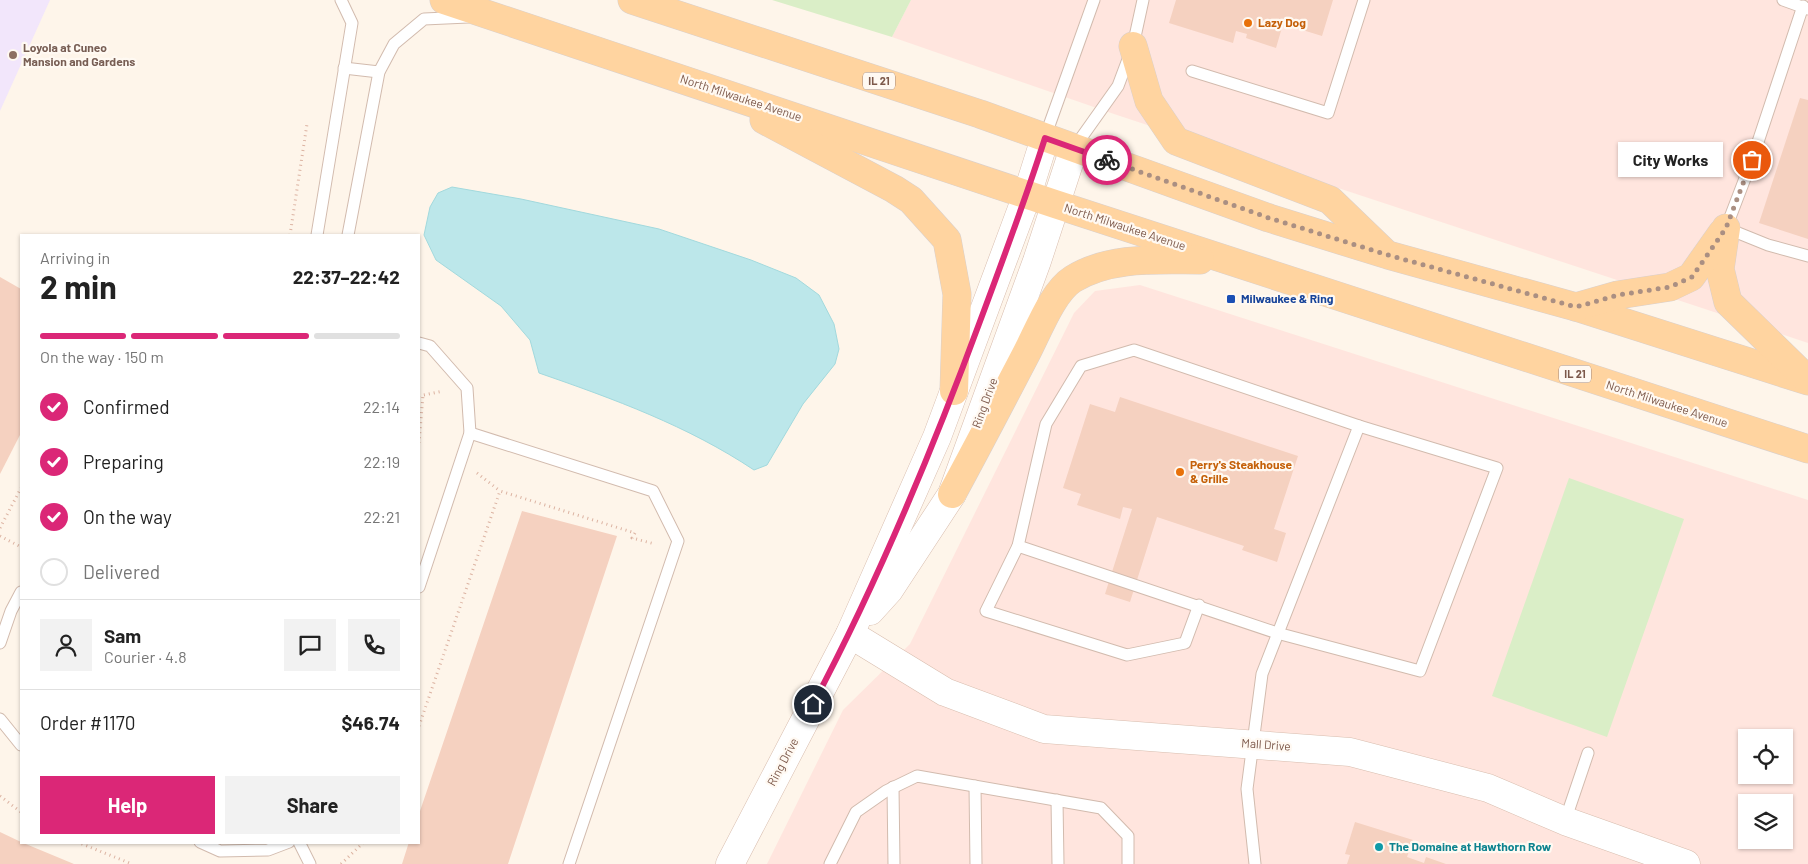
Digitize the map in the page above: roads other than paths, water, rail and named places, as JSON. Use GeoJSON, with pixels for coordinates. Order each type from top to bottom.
{"type":"FeatureCollection","features":[{"type":"Feature","properties":{"kind":"main road","name":"North Milwaukee Avenue"},"geometry":{"type":"LineString","coordinates":[[444,0],[695,82],[1027,195],[1808,449]]}},
{"type":"Feature","properties":{"kind":"main road","name":"IL 21"},"geometry":{"type":"LineString","coordinates":[[632,0],[980,114],[1269,218],[1388,255],[1576,307],[1808,381]]}},
{"type":"Feature","properties":{"kind":"main road"},"geometry":{"type":"LineString","coordinates":[[1133,46],[1149,101],[1176,141],[1330,200],[1388,255]]}},
{"type":"Feature","properties":{"kind":"main road"},"geometry":{"type":"LineString","coordinates":[[695,82],[894,189],[911,200],[947,240],[956,294],[954,391]]}},
{"type":"Feature","properties":{"kind":"main road"},"geometry":{"type":"LineString","coordinates":[[1576,307],[1618,295],[1670,287],[1692,277],[1726,228]]}},
{"type":"Feature","properties":{"kind":"main road"},"geometry":{"type":"LineString","coordinates":[[1726,228],[1720,269],[1728,302],[1758,334],[1808,381]]}},
{"type":"Feature","properties":{"kind":"main road"},"geometry":{"type":"LineString","coordinates":[[952,494],[1034,340],[1048,309],[1071,280],[1101,266],[1152,260],[1200,260],[1341,298]]}},
{"type":"Feature","properties":{"kind":"street","name":"Ring Drive"},"geometry":{"type":"LineString","coordinates":[[730,864],[850,634],[937,437],[1027,195],[1045,138]]}},
{"type":"Feature","properties":{"kind":"street","name":"Ring Drive"},"geometry":{"type":"LineString","coordinates":[[850,634],[888,590],[952,494],[1037,261],[1074,148]]}},
{"type":"Feature","properties":{"kind":"street","name":"Mall Drive"},"geometry":{"type":"LineString","coordinates":[[850,634],[945,692],[1044,729],[1350,752],[1488,788],[1565,821],[1686,864]]}},
{"type":"Feature","properties":{"kind":"lane"},"geometry":{"type":"LineString","coordinates":[[317,234],[352,23],[341,0]]}},
{"type":"Feature","properties":{"kind":"lane"},"geometry":{"type":"LineString","coordinates":[[1045,138],[1094,0]]}},
{"type":"Feature","properties":{"kind":"lane"},"geometry":{"type":"LineString","coordinates":[[1074,148],[1118,86],[1133,46],[1143,0]]}},
{"type":"Feature","properties":{"kind":"lane"},"geometry":{"type":"LineString","coordinates":[[1192,71],[1328,113],[1364,0]]}},
{"type":"Feature","properties":{"kind":"lane"},"geometry":{"type":"LineString","coordinates":[[1783,0],[1805,8],[1726,228],[1768,245],[1808,256]]}},
{"type":"Feature","properties":{"kind":"lane"},"geometry":{"type":"LineString","coordinates":[[348,234],[379,72],[394,44],[424,19],[494,16]]}},
{"type":"Feature","properties":{"kind":"lane"},"geometry":{"type":"LineString","coordinates":[[344,68],[379,72]]}},
{"type":"Feature","properties":{"kind":"lane"},"geometry":{"type":"LineString","coordinates":[[420,343],[430,346],[467,388],[470,433],[420,584]]}},
{"type":"Feature","properties":{"kind":"lane"},"geometry":{"type":"LineString","coordinates":[[1018,546],[1199,605],[1277,632],[1420,670],[1497,468],[1359,426],[1134,350],[1081,366],[1046,424],[1018,546],[986,611],[1127,655],[1185,643],[1199,605]]}},
{"type":"Feature","properties":{"kind":"lane"},"geometry":{"type":"LineString","coordinates":[[1255,864],[1247,789],[1251,744],[1262,674],[1359,426]]}},
{"type":"Feature","properties":{"kind":"lane"},"geometry":{"type":"LineString","coordinates":[[470,433],[653,492],[678,541],[569,864]]}},
{"type":"Feature","properties":{"kind":"lane"},"geometry":{"type":"LineString","coordinates":[[0,643],[11,611],[20,594]]}},
{"type":"Feature","properties":{"kind":"lane"},"geometry":{"type":"LineString","coordinates":[[0,720],[20,744]]}},
{"type":"Feature","properties":{"kind":"lane"},"geometry":{"type":"LineString","coordinates":[[1565,821],[1588,753]]}},
{"type":"Feature","properties":{"kind":"lane"},"geometry":{"type":"LineString","coordinates":[[830,864],[856,812],[893,787],[917,776],[1101,808],[1128,836],[1128,864]]}},
{"type":"Feature","properties":{"kind":"lane"},"geometry":{"type":"LineString","coordinates":[[975,786],[976,864]]}},
{"type":"Feature","properties":{"kind":"lane"},"geometry":{"type":"LineString","coordinates":[[893,787],[894,864]]}},
{"type":"Feature","properties":{"kind":"lane"},"geometry":{"type":"LineString","coordinates":[[1057,800],[1058,864]]}},
{"type":"Feature","properties":{"kind":"lane"},"geometry":{"type":"LineString","coordinates":[[204,844],[220,851],[268,850],[284,844]]}},
{"type":"Feature","properties":{"kind":"lane"},"geometry":{"type":"LineString","coordinates":[[300,844],[310,864]]}},
{"type":"Feature","properties":{"kind":"water"},"geometry":{"type":"Polygon","coordinates":[[[452,187],[521,199],[659,229],[751,260],[796,278],[819,295],[834,324],[839,349],[835,364],[803,404],[767,465],[754,470],[729,454],[677,427],[595,393],[539,373],[530,340],[501,306],[436,260],[424,235],[430,207],[438,193],[452,187]]]}},
{"type":"Feature","properties":{"kind":"place","name":"Lazy Dog"},"geometry":{"type":"Point","coordinates":[1248,23]}},
{"type":"Feature","properties":{"kind":"place","name":"Loyola at Cuneo Mansion and Gardens"},"geometry":{"type":"Point","coordinates":[13,55]}},
{"type":"Feature","properties":{"kind":"place","name":"City Works"},"geometry":{"type":"Point","coordinates":[1752,160]}},
{"type":"Feature","properties":{"kind":"place","name":"Milwaukee & Ring"},"geometry":{"type":"Point","coordinates":[1231,299]}},
{"type":"Feature","properties":{"kind":"place","name":"Perry's Steakhouse & Grille"},"geometry":{"type":"Point","coordinates":[1180,472]}},
{"type":"Feature","properties":{"kind":"place","name":"The Domaine at Hawthorn Row"},"geometry":{"type":"Point","coordinates":[1379,847]}}]}
